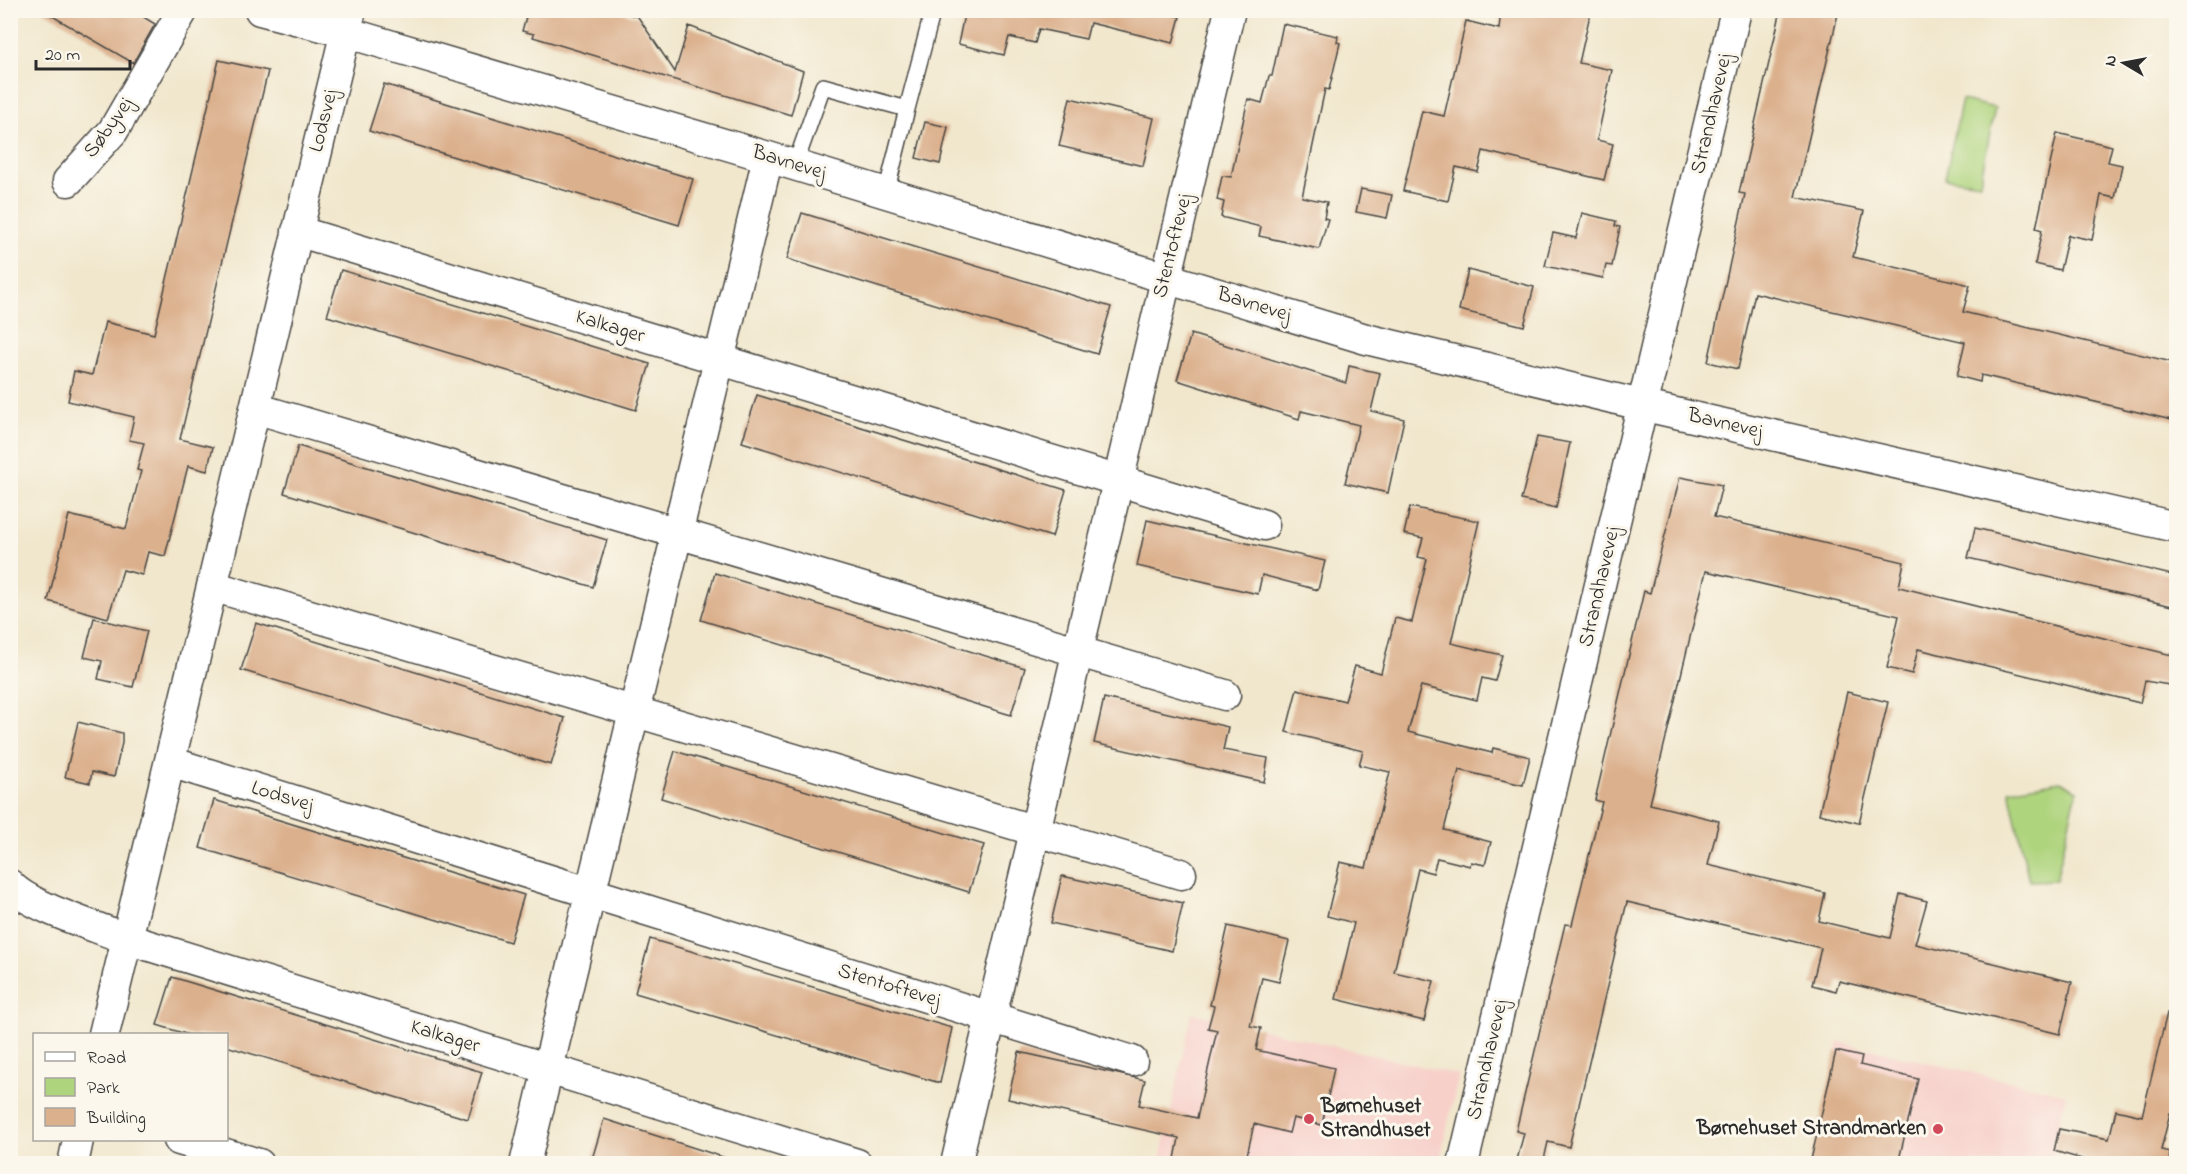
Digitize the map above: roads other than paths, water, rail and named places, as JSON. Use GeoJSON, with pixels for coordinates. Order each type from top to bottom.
{"type":"FeatureCollection","features":[{"type":"Feature","properties":{"kind":"street","name":"Søbyvej"},"geometry":{"type":"LineString","coordinates":[[69,181],[113,131],[183,10]]}},
{"type":"Feature","properties":{"kind":"street"},"geometry":{"type":"LineString","coordinates":[[260,10],[348,21]]}},
{"type":"Feature","properties":{"kind":"street","name":"Stentoftevej"},"geometry":{"type":"LineString","coordinates":[[956,1164],[1230,10]]}},
{"type":"Feature","properties":{"kind":"street","name":"Strandhavevej"},"geometry":{"type":"LineString","coordinates":[[1463,1164],[1736,10]]}},
{"type":"Feature","properties":{"kind":"street","name":"Bavnevej"},"geometry":{"type":"LineString","coordinates":[[348,21],[781,161],[1366,339],[2176,527]]}},
{"type":"Feature","properties":{"kind":"street","name":"Lodsvej"},"geometry":{"type":"LineString","coordinates":[[104,1033],[348,21]]}},
{"type":"Feature","properties":{"kind":"street"},"geometry":{"type":"LineString","coordinates":[[525,1164],[719,359],[781,161]]}},
{"type":"Feature","properties":{"kind":"street","name":"Kalkager"},"geometry":{"type":"LineString","coordinates":[[297,231],[1118,481]]}},
{"type":"Feature","properties":{"kind":"street"},"geometry":{"type":"LineString","coordinates":[[255,408],[1225,695]]}},
{"type":"Feature","properties":{"kind":"street"},"geometry":{"type":"LineString","coordinates":[[1118,481],[1264,525]]}},
{"type":"Feature","properties":{"kind":"street"},"geometry":{"type":"LineString","coordinates":[[212,586],[1181,874]]}},
{"type":"Feature","properties":{"kind":"street","name":"Lodsvej"},"geometry":{"type":"LineString","coordinates":[[170,762],[590,892]]}},
{"type":"Feature","properties":{"kind":"street"},"geometry":{"type":"LineString","coordinates":[[13,891],[42,906],[127,939]]}},
{"type":"Feature","properties":{"kind":"street","name":"Stentoftevej"},"geometry":{"type":"LineString","coordinates":[[590,892],[1132,1061]]}},
{"type":"Feature","properties":{"kind":"street","name":"Kalkager"},"geometry":{"type":"LineString","coordinates":[[127,939],[857,1164]]}},
{"type":"Feature","properties":{"kind":"street"},"geometry":{"type":"LineString","coordinates":[[73,1164],[78,1141]]}},
{"type":"Feature","properties":{"kind":"street"},"geometry":{"type":"LineString","coordinates":[[182,1141],[259,1164]]}},
{"type":"Feature","properties":{"kind":"lane"},"geometry":{"type":"LineString","coordinates":[[886,193],[933,10]]}},
{"type":"Feature","properties":{"kind":"lane"},"geometry":{"type":"LineString","coordinates":[[781,161],[823,86],[907,109]]}},
{"type":"Feature","properties":{"kind":"place","name":"Børnehuset Strandhuset"},"geometry":{"type":"Point","coordinates":[1309,1119]}},
{"type":"Feature","properties":{"kind":"place","name":"Børnehuset Strandmarken"},"geometry":{"type":"Point","coordinates":[1938,1129]}}]}
